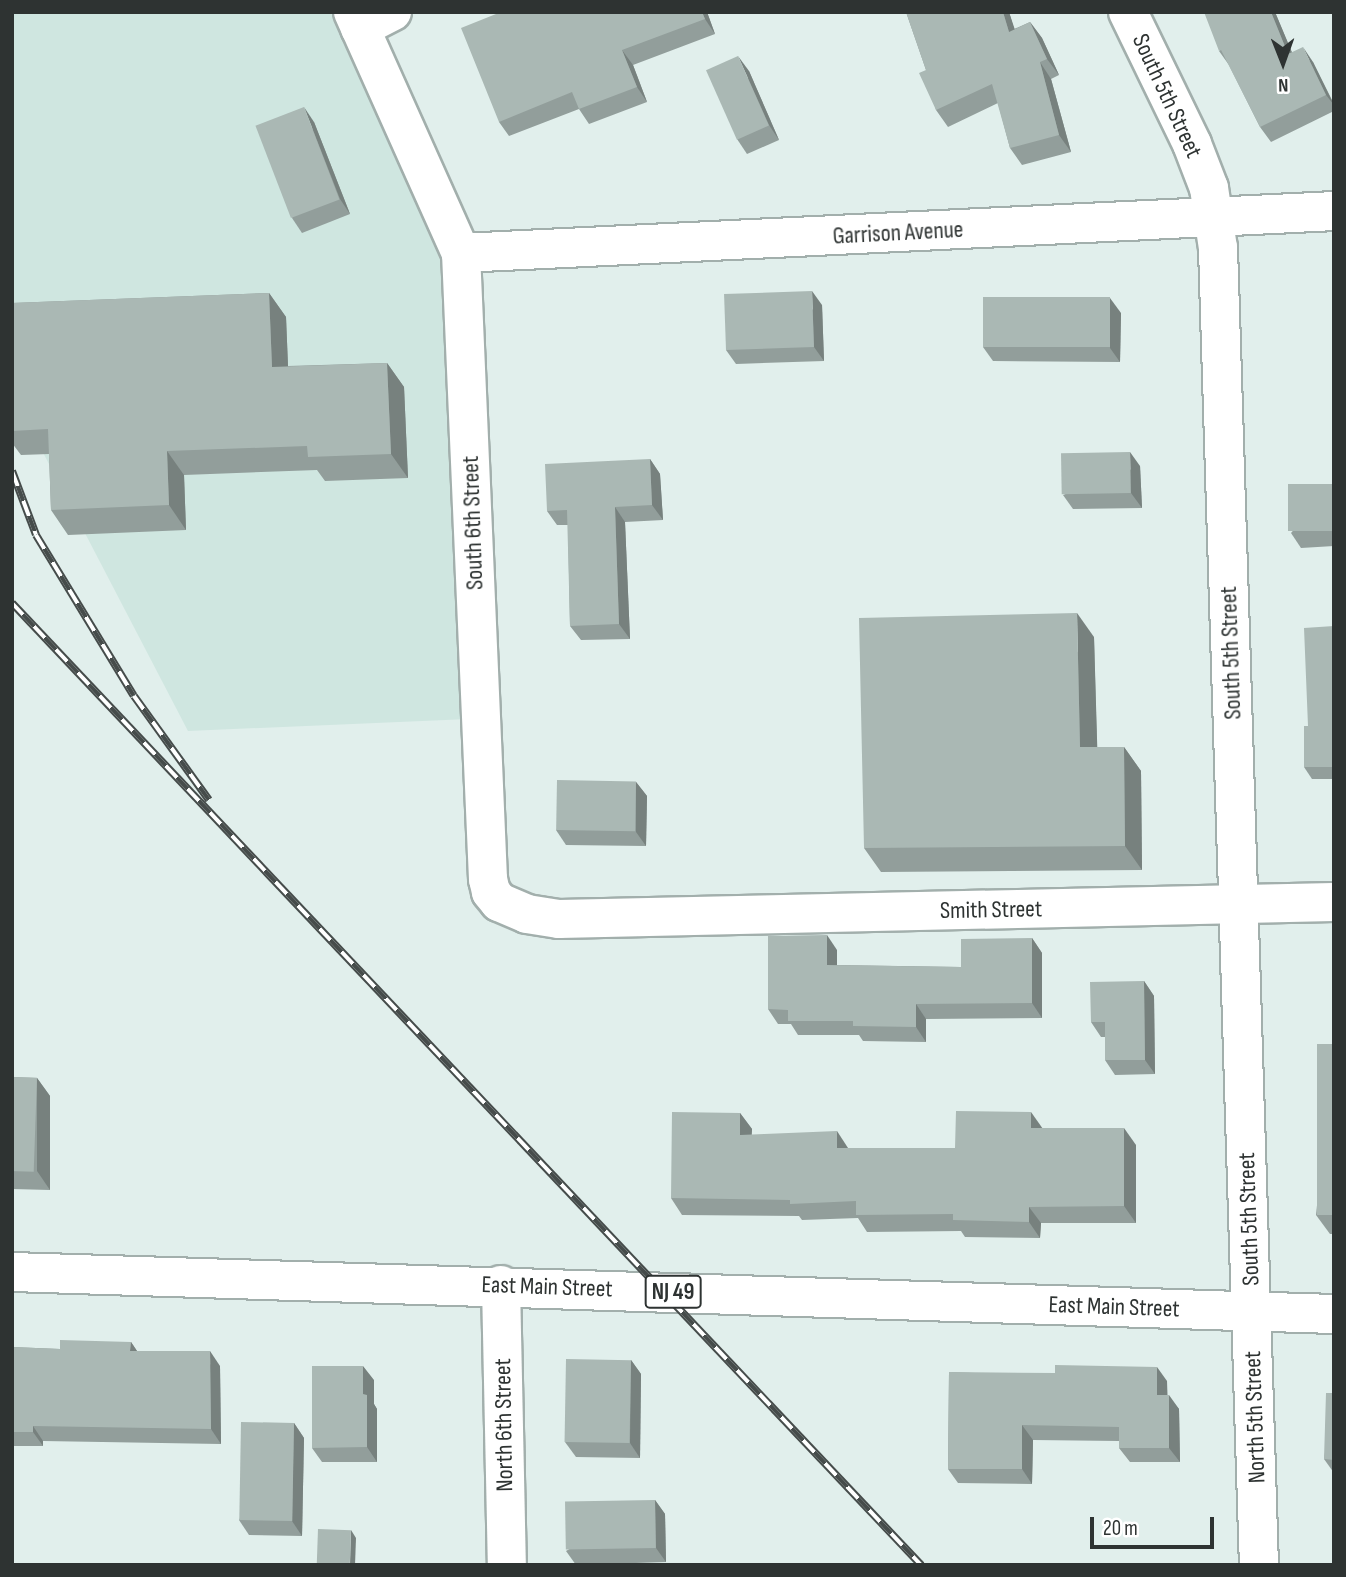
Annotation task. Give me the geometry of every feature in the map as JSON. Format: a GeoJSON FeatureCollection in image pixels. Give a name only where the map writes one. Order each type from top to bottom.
{"type":"FeatureCollection","features":[{"type":"Feature","properties":{"kind":"main road","name":"South 5th Street"},"geometry":{"type":"LineString","coordinates":[[1128,12],[1192,144],[1209,188],[1218,248],[1252,1311]]}},
{"type":"Feature","properties":{"kind":"main road","name":"South 6th Street"},"geometry":{"type":"LineString","coordinates":[[368,17],[461,253],[491,892],[499,902],[527,914],[559,919],[649,917]]}},
{"type":"Feature","properties":{"kind":"main road","name":"Garrison Avenue"},"geometry":{"type":"LineString","coordinates":[[461,253],[1334,211]]}},
{"type":"Feature","properties":{"kind":"main road","name":"Smith Street"},"geometry":{"type":"LineString","coordinates":[[649,917],[1334,902]]}},
{"type":"Feature","properties":{"kind":"main road","name":"East Main Street"},"geometry":{"type":"LineString","coordinates":[[12,1272],[501,1285],[1334,1314]]}},
{"type":"Feature","properties":{"kind":"main road","name":"North 6th Street"},"geometry":{"type":"LineString","coordinates":[[501,1285],[507,1565]]}},
{"type":"Feature","properties":{"kind":"main road","name":"North 5th Street"},"geometry":{"type":"LineString","coordinates":[[1252,1311],[1259,1565]]}},
{"type":"Feature","properties":{"kind":"shaded area"},"geometry":{"type":"Polygon","coordinates":[[[12,12],[357,12],[468,247],[492,718],[188,731],[12,393],[12,12]]]}},
{"type":"Feature","properties":{"kind":"building"},"geometry":{"type":"Polygon","coordinates":[[[501,12],[702,12],[705,19],[622,50],[637,87],[579,109],[572,92],[499,122],[461,28],[501,12]]]}},
{"type":"Feature","properties":{"kind":"building"},"geometry":{"type":"Polygon","coordinates":[[[906,12],[1003,12],[1009,32],[1030,22],[1047,59],[1040,62],[1059,135],[1010,148],[992,84],[936,110],[919,73],[926,70],[906,12]]]}},
{"type":"Feature","properties":{"kind":"building"},"geometry":{"type":"Polygon","coordinates":[[[1204,12],[1271,12],[1288,54],[1303,47],[1326,95],[1260,127],[1221,50],[1219,51],[1204,12]]]}},
{"type":"Feature","properties":{"kind":"building"},"geometry":{"type":"Polygon","coordinates":[[[738,56],[769,125],[737,140],[706,70],[738,56]]]}},
{"type":"Feature","properties":{"kind":"building"},"geometry":{"type":"Polygon","coordinates":[[[304,107],[339,199],[291,218],[255,126],[304,107]]]}},
{"type":"Feature","properties":{"kind":"building"},"geometry":{"type":"Polygon","coordinates":[[[812,291],[814,347],[726,350],[724,294],[812,291]]]}},
{"type":"Feature","properties":{"kind":"building"},"geometry":{"type":"Polygon","coordinates":[[[269,293],[272,367],[387,363],[391,454],[308,457],[307,446],[167,451],[169,505],[51,510],[48,429],[12,431],[12,303],[269,293]]]}},
{"type":"Feature","properties":{"kind":"building"},"geometry":{"type":"Polygon","coordinates":[[[983,297],[1110,297],[1110,347],[983,347],[983,297]]]}},
{"type":"Feature","properties":{"kind":"building"},"geometry":{"type":"Polygon","coordinates":[[[1130,452],[1131,493],[1062,494],[1061,453],[1130,452]]]}},
{"type":"Feature","properties":{"kind":"building"},"geometry":{"type":"Polygon","coordinates":[[[650,459],[652,505],[615,507],[619,624],[570,626],[567,510],[547,511],[545,464],[650,459]]]}},
{"type":"Feature","properties":{"kind":"building"},"geometry":{"type":"Polygon","coordinates":[[[1288,484],[1334,484],[1334,531],[1288,531],[1288,484]]]}},
{"type":"Feature","properties":{"kind":"building"},"geometry":{"type":"Polygon","coordinates":[[[1077,613],[1080,747],[1124,747],[1125,846],[864,848],[859,618],[1077,613]]]}},
{"type":"Feature","properties":{"kind":"building"},"geometry":{"type":"Polygon","coordinates":[[[1334,626],[1334,767],[1304,767],[1304,726],[1308,726],[1304,628],[1334,626]]]}},
{"type":"Feature","properties":{"kind":"building"},"geometry":{"type":"Polygon","coordinates":[[[557,780],[636,781],[635,831],[556,830],[557,780]]]}},
{"type":"Feature","properties":{"kind":"building"},"geometry":{"type":"Polygon","coordinates":[[[827,935],[827,965],[961,967],[961,939],[1032,938],[1032,1003],[916,1004],[916,1027],[853,1026],[853,1021],[788,1021],[788,1010],[768,1009],[768,936],[827,935]]]}},
{"type":"Feature","properties":{"kind":"building"},"geometry":{"type":"Polygon","coordinates":[[[1144,981],[1145,1060],[1105,1060],[1105,1022],[1091,1022],[1090,982],[1144,981]]]}},
{"type":"Feature","properties":{"kind":"building"},"geometry":{"type":"Polygon","coordinates":[[[1317,1044],[1334,1044],[1334,1215],[1317,1215],[1317,1044]]]}},
{"type":"Feature","properties":{"kind":"building"},"geometry":{"type":"Polygon","coordinates":[[[12,1077],[37,1078],[34,1172],[12,1171],[12,1077]]]}},
{"type":"Feature","properties":{"kind":"building"},"geometry":{"type":"Polygon","coordinates":[[[956,1111],[1031,1112],[1031,1128],[1124,1128],[1124,1206],[1029,1207],[1029,1222],[953,1220],[953,1214],[856,1215],[856,1201],[790,1204],[790,1200],[671,1198],[672,1112],[740,1113],[740,1135],[837,1131],[837,1148],[955,1148],[956,1111]]]}},
{"type":"Feature","properties":{"kind":"building"},"geometry":{"type":"Polygon","coordinates":[[[60,1340],[131,1342],[130,1351],[210,1351],[211,1429],[33,1426],[33,1432],[12,1432],[12,1347],[60,1349],[60,1340]]]}},
{"type":"Feature","properties":{"kind":"building"},"geometry":{"type":"Polygon","coordinates":[[[566,1359],[631,1360],[630,1443],[565,1442],[566,1359]]]}},
{"type":"Feature","properties":{"kind":"building"},"geometry":{"type":"Polygon","coordinates":[[[1055,1365],[1157,1367],[1157,1395],[1169,1395],[1169,1448],[1119,1448],[1119,1427],[1022,1425],[1022,1469],[948,1469],[949,1372],[1055,1373],[1055,1365]]]}},
{"type":"Feature","properties":{"kind":"building"},"geometry":{"type":"Polygon","coordinates":[[[312,1366],[363,1366],[363,1394],[367,1395],[367,1447],[312,1448],[312,1366]]]}},
{"type":"Feature","properties":{"kind":"building"},"geometry":{"type":"Polygon","coordinates":[[[1326,1393],[1334,1393],[1334,1460],[1324,1459],[1326,1393]]]}},
{"type":"Feature","properties":{"kind":"building"},"geometry":{"type":"Polygon","coordinates":[[[241,1422],[294,1423],[292,1521],[239,1520],[241,1422]]]}},
{"type":"Feature","properties":{"kind":"building"},"geometry":{"type":"Polygon","coordinates":[[[655,1500],[656,1548],[566,1550],[565,1502],[655,1500]]]}},
{"type":"Feature","properties":{"kind":"building"},"geometry":{"type":"Polygon","coordinates":[[[318,1529],[351,1530],[350,1565],[317,1565],[318,1529]]]}},
{"type":"Feature","properties":{"kind":"railway"},"geometry":{"type":"LineString","coordinates":[[12,471],[36,535],[134,696],[209,800]]}},
{"type":"Feature","properties":{"kind":"railway"},"geometry":{"type":"LineString","coordinates":[[12,603],[921,1565]]}}]}
